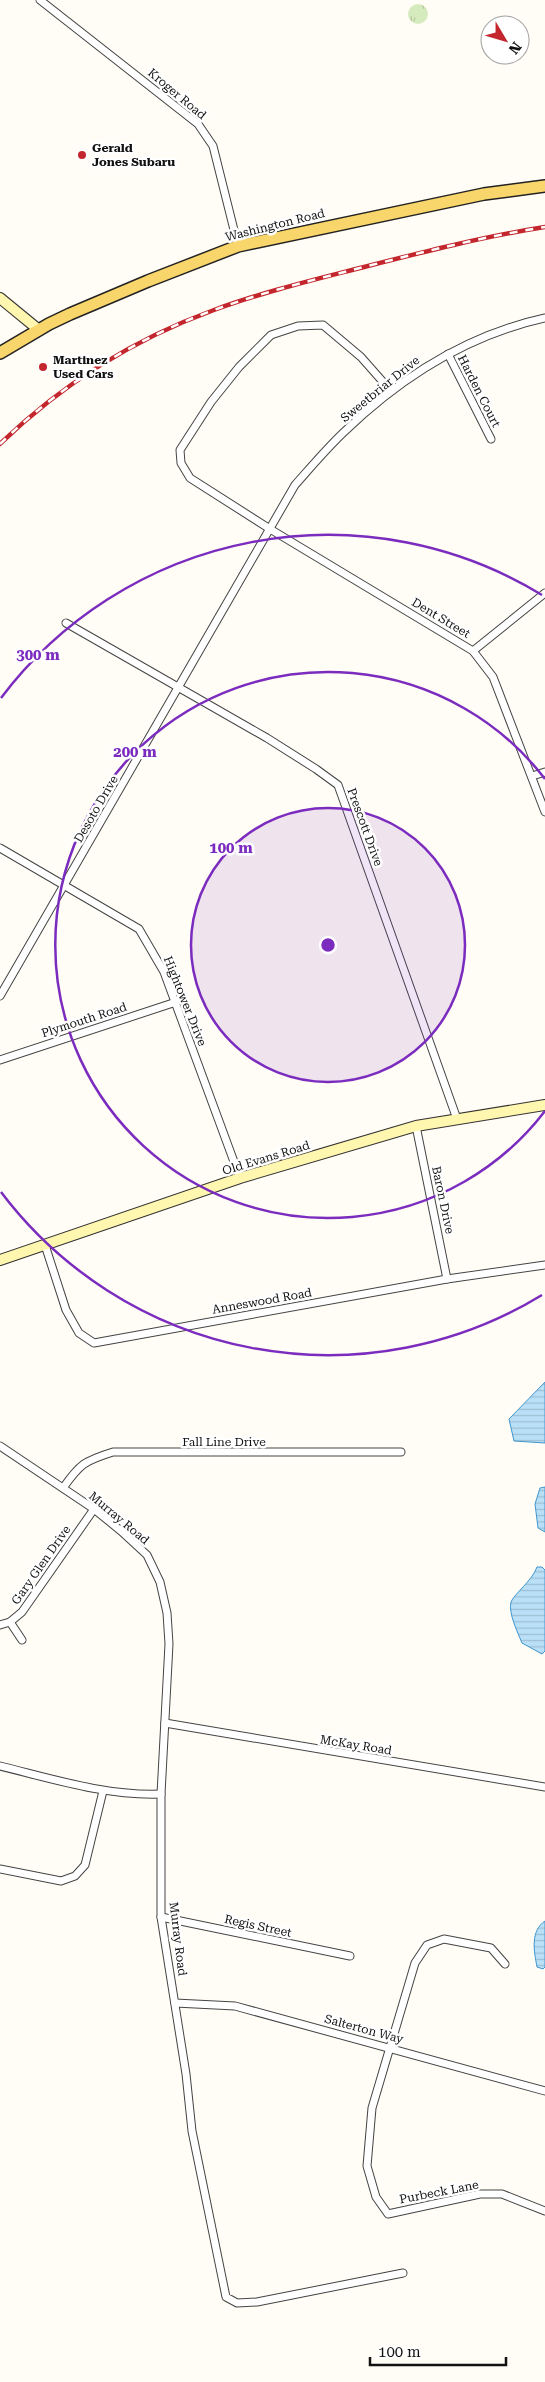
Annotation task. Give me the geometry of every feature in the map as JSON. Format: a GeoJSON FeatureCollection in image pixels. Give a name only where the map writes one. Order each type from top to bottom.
{"type":"FeatureCollection","features":[{"type":"Feature","properties":{"kind":"main road","name":"Washington Road"},"geometry":{"type":"LineString","coordinates":[[0,353],[39,330],[148,281],[238,246],[484,194],[545,186]]}},
{"type":"Feature","properties":{"kind":"street","name":"Kroger Road"},"geometry":{"type":"LineString","coordinates":[[40,0],[198,124],[213,146],[238,246]]}},
{"type":"Feature","properties":{"kind":"street"},"geometry":{"type":"LineString","coordinates":[[0,298],[39,330]]}},
{"type":"Feature","properties":{"kind":"street","name":"Sweetbriar Drive"},"geometry":{"type":"LineString","coordinates":[[270,529],[294,485],[344,432],[391,391],[426,365],[448,354],[489,335],[545,318]]}},
{"type":"Feature","properties":{"kind":"street","name":"Dent Street"},"geometry":{"type":"LineString","coordinates":[[391,391],[361,357],[323,325],[298,326],[271,335],[239,367],[188,435],[180,450],[181,464],[190,478],[270,529],[473,651],[493,677],[545,812]]}},
{"type":"Feature","properties":{"kind":"street","name":"Harden Court"},"geometry":{"type":"LineString","coordinates":[[448,354],[492,439]]}},
{"type":"Feature","properties":{"kind":"street","name":"Desoto Drive"},"geometry":{"type":"LineString","coordinates":[[0,996],[270,529]]}},
{"type":"Feature","properties":{"kind":"street"},"geometry":{"type":"LineString","coordinates":[[473,651],[545,593]]}},
{"type":"Feature","properties":{"kind":"street","name":"Prescott Drive"},"geometry":{"type":"LineString","coordinates":[[66,623],[316,768],[338,785],[457,1119]]}},
{"type":"Feature","properties":{"kind":"street"},"geometry":{"type":"LineString","coordinates":[[532,776],[545,772]]}},
{"type":"Feature","properties":{"kind":"street","name":"Hightower Drive"},"geometry":{"type":"LineString","coordinates":[[0,848],[139,929],[164,972],[240,1178]]}},
{"type":"Feature","properties":{"kind":"street","name":"Plymouth Road"},"geometry":{"type":"LineString","coordinates":[[0,1060],[176,1002]]}},
{"type":"Feature","properties":{"kind":"street","name":"Old Evans Road"},"geometry":{"type":"LineString","coordinates":[[0,1260],[240,1178],[416,1126],[545,1105]]}},
{"type":"Feature","properties":{"kind":"street","name":"Baron Drive"},"geometry":{"type":"LineString","coordinates":[[416,1126],[447,1279]]}},
{"type":"Feature","properties":{"kind":"street","name":"Anneswood Road"},"geometry":{"type":"LineString","coordinates":[[45,1246],[66,1310],[79,1334],[94,1343],[447,1279],[545,1265]]}},
{"type":"Feature","properties":{"kind":"street","name":"Murray Road"},"geometry":{"type":"LineString","coordinates":[[0,1446],[94,1509],[147,1555],[160,1582],[167,1613],[169,1644],[161,1794],[161,1917],[186,2074],[192,2131],[226,2297],[237,2303],[257,2302],[403,2273]]}},
{"type":"Feature","properties":{"kind":"street","name":"Fall Line Drive"},"geometry":{"type":"LineString","coordinates":[[63,1488],[78,1467],[92,1458],[113,1452],[401,1452]]}},
{"type":"Feature","properties":{"kind":"street","name":"Gary Glen Drive"},"geometry":{"type":"LineString","coordinates":[[0,1625],[10,1622],[22,1612],[94,1509]]}},
{"type":"Feature","properties":{"kind":"street"},"geometry":{"type":"LineString","coordinates":[[10,1622],[22,1640]]}},
{"type":"Feature","properties":{"kind":"street","name":"McKay Road"},"geometry":{"type":"LineString","coordinates":[[165,1723],[545,1787]]}},
{"type":"Feature","properties":{"kind":"street"},"geometry":{"type":"LineString","coordinates":[[0,1766],[103,1791],[132,1795],[161,1794]]}},
{"type":"Feature","properties":{"kind":"street"},"geometry":{"type":"LineString","coordinates":[[0,1869],[61,1881],[75,1876],[85,1865],[103,1791]]}},
{"type":"Feature","properties":{"kind":"street","name":"Regis Street"},"geometry":{"type":"LineString","coordinates":[[161,1917],[350,1956]]}},
{"type":"Feature","properties":{"kind":"street"},"geometry":{"type":"LineString","coordinates":[[391,2048],[415,1963],[427,1944],[444,1938],[491,1948],[505,1964]]}},
{"type":"Feature","properties":{"kind":"street","name":"Salterton Way"},"geometry":{"type":"LineString","coordinates":[[175,2003],[235,2006],[545,2091]]}},
{"type":"Feature","properties":{"kind":"street","name":"Purbeck Lane"},"geometry":{"type":"LineString","coordinates":[[391,2048],[372,2108],[367,2166],[376,2197],[388,2214],[480,2194],[502,2194],[545,2210]]}},
{"type":"Feature","properties":{"kind":"green space"},"geometry":{"type":"Polygon","coordinates":[[[414,4],[422,4],[428,10],[428,18],[422,24],[414,24],[408,18],[408,10],[414,4]]]}},
{"type":"Feature","properties":{"kind":"water"},"geometry":{"type":"Polygon","coordinates":[[[545,1382],[545,1443],[514,1441],[509,1419],[545,1382]]]}},
{"type":"Feature","properties":{"kind":"water"},"geometry":{"type":"Polygon","coordinates":[[[545,1487],[545,1532],[538,1528],[535,1504],[540,1488],[545,1487]]]}},
{"type":"Feature","properties":{"kind":"water"},"geometry":{"type":"Polygon","coordinates":[[[537,1567],[542,1567],[545,1570],[545,1651],[542,1654],[522,1643],[510,1607],[513,1599],[537,1567]]]}},
{"type":"Feature","properties":{"kind":"water"},"geometry":{"type":"Polygon","coordinates":[[[545,1921],[545,1967],[543,1969],[537,1967],[534,1942],[537,1930],[545,1921]]]}},
{"type":"Feature","properties":{"kind":"railway"},"geometry":{"type":"LineString","coordinates":[[0,444],[48,402],[100,366],[155,335],[214,310],[267,293],[403,257],[545,227]]}},
{"type":"Feature","properties":{"kind":"place","name":"Gerald Jones Subaru"},"geometry":{"type":"Point","coordinates":[82,155]}},
{"type":"Feature","properties":{"kind":"place","name":"Martinez Used Cars"},"geometry":{"type":"Point","coordinates":[43,367]}}]}
